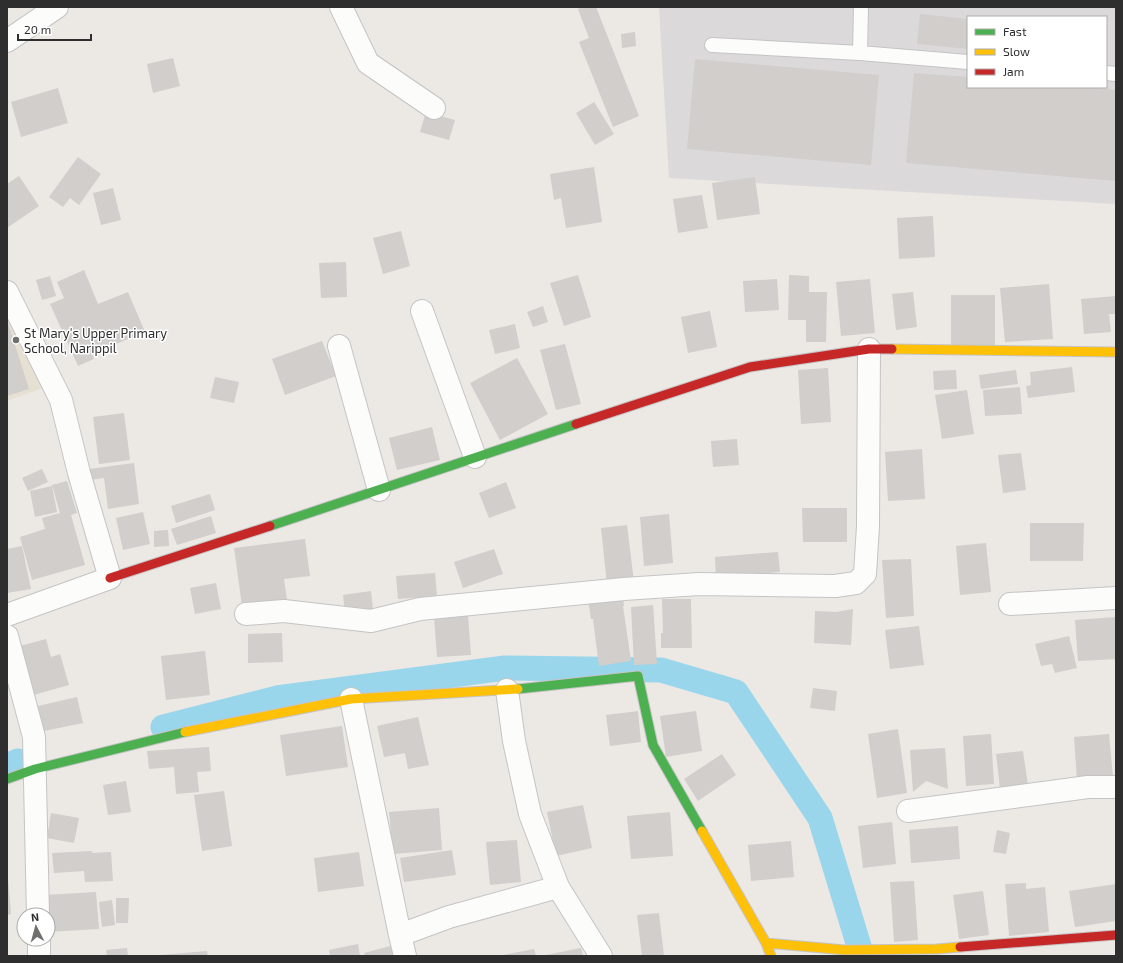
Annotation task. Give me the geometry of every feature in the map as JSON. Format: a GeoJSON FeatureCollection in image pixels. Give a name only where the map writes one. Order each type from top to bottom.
{"type":"FeatureCollection","features":[{"type":"Feature","properties":{"kind":"street"},"geometry":{"type":"LineString","coordinates":[[7,41],[57,7]]}},
{"type":"Feature","properties":{"kind":"street"},"geometry":{"type":"LineString","coordinates":[[341,7],[368,62],[434,108]]}},
{"type":"Feature","properties":{"kind":"street"},"geometry":{"type":"LineString","coordinates":[[7,292],[61,400],[79,473],[110,578]]}},
{"type":"Feature","properties":{"kind":"street"},"geometry":{"type":"LineString","coordinates":[[422,311],[475,457]]}},
{"type":"Feature","properties":{"kind":"street"},"geometry":{"type":"LineString","coordinates":[[339,346],[378,490]]}},
{"type":"Feature","properties":{"kind":"street"},"geometry":{"type":"LineString","coordinates":[[7,615],[110,578],[750,367],[869,349],[1116,352]]}},
{"type":"Feature","properties":{"kind":"street"},"geometry":{"type":"LineString","coordinates":[[246,614],[284,611],[371,621],[420,609],[624,589],[699,584],[835,586],[856,583],[865,574],[868,526],[869,349]]}},
{"type":"Feature","properties":{"kind":"street"},"geometry":{"type":"LineString","coordinates":[[1010,604],[1116,598]]}},
{"type":"Feature","properties":{"kind":"street"},"geometry":{"type":"LineString","coordinates":[[7,636],[34,737],[38,907]]}},
{"type":"Feature","properties":{"kind":"street"},"geometry":{"type":"LineString","coordinates":[[7,779],[35,769],[179,733],[351,699],[507,690],[638,676],[653,745],[766,943],[771,956]]}},
{"type":"Feature","properties":{"kind":"street"},"geometry":{"type":"LineString","coordinates":[[507,690],[514,741],[530,814],[558,887],[601,956]]}},
{"type":"Feature","properties":{"kind":"street"},"geometry":{"type":"LineString","coordinates":[[351,699],[405,956]]}},
{"type":"Feature","properties":{"kind":"street"},"geometry":{"type":"LineString","coordinates":[[908,811],[1088,787],[1116,787]]}},
{"type":"Feature","properties":{"kind":"street"},"geometry":{"type":"LineString","coordinates":[[400,935],[449,917],[558,887]]}},
{"type":"Feature","properties":{"kind":"street"},"geometry":{"type":"LineString","coordinates":[[766,943],[875,953],[1116,935]]}},
{"type":"Feature","properties":{"kind":"lane"},"geometry":{"type":"LineString","coordinates":[[860,53],[861,7]]}},
{"type":"Feature","properties":{"kind":"lane"},"geometry":{"type":"LineString","coordinates":[[712,45],[860,53],[967,62]]}},
{"type":"Feature","properties":{"kind":"shaded area"},"geometry":{"type":"Polygon","coordinates":[[[659,7],[1116,7],[1116,204],[669,178],[659,7]]]}},
{"type":"Feature","properties":{"kind":"shaded area","name":"St Mary's Upper Primary School, Narippil"},"geometry":{"type":"Polygon","coordinates":[[[7,291],[43,388],[7,401],[7,291]]]}},
{"type":"Feature","properties":{"kind":"building"},"geometry":{"type":"Polygon","coordinates":[[[583,7],[596,7],[639,116],[613,127],[579,42],[589,38],[578,9],[583,7]]]}},
{"type":"Feature","properties":{"kind":"building"},"geometry":{"type":"Polygon","coordinates":[[[920,14],[967,19],[967,49],[917,44],[920,14]]]}},
{"type":"Feature","properties":{"kind":"building"},"geometry":{"type":"Polygon","coordinates":[[[635,32],[636,46],[622,48],[621,34],[635,32]]]}},
{"type":"Feature","properties":{"kind":"building"},"geometry":{"type":"Polygon","coordinates":[[[173,58],[180,86],[153,93],[147,64],[173,58]]]}},
{"type":"Feature","properties":{"kind":"building"},"geometry":{"type":"Polygon","coordinates":[[[695,59],[879,75],[871,165],[687,149],[695,59]]]}},
{"type":"Feature","properties":{"kind":"building"},"geometry":{"type":"Polygon","coordinates":[[[914,73],[967,77],[967,88],[1096,88],[1116,90],[1116,181],[906,163],[914,73]]]}},
{"type":"Feature","properties":{"kind":"building"},"geometry":{"type":"Polygon","coordinates":[[[58,88],[68,123],[21,137],[11,102],[58,88]]]}},
{"type":"Feature","properties":{"kind":"building"},"geometry":{"type":"Polygon","coordinates":[[[594,102],[614,134],[595,145],[576,113],[594,102]]]}},
{"type":"Feature","properties":{"kind":"building"},"geometry":{"type":"Polygon","coordinates":[[[426,112],[455,120],[449,140],[420,132],[426,112]]]}},
{"type":"Feature","properties":{"kind":"building"},"geometry":{"type":"Polygon","coordinates":[[[78,157],[101,174],[79,205],[70,198],[63,207],[49,197],[78,157]]]}},
{"type":"Feature","properties":{"kind":"building"},"geometry":{"type":"Polygon","coordinates":[[[594,167],[602,222],[566,228],[561,198],[554,200],[550,174],[594,167]]]}},
{"type":"Feature","properties":{"kind":"building"},"geometry":{"type":"Polygon","coordinates":[[[19,176],[39,206],[7,228],[7,184],[19,176]]]}},
{"type":"Feature","properties":{"kind":"building"},"geometry":{"type":"Polygon","coordinates":[[[755,177],[760,214],[717,220],[712,183],[755,177]]]}},
{"type":"Feature","properties":{"kind":"building"},"geometry":{"type":"Polygon","coordinates":[[[113,188],[121,220],[101,225],[93,193],[113,188]]]}},
{"type":"Feature","properties":{"kind":"building"},"geometry":{"type":"Polygon","coordinates":[[[702,195],[708,228],[678,233],[673,199],[702,195]]]}},
{"type":"Feature","properties":{"kind":"building"},"geometry":{"type":"Polygon","coordinates":[[[933,216],[935,257],[899,259],[897,218],[933,216]]]}},
{"type":"Feature","properties":{"kind":"building"},"geometry":{"type":"Polygon","coordinates":[[[401,231],[410,266],[383,274],[373,238],[401,231]]]}},
{"type":"Feature","properties":{"kind":"building"},"geometry":{"type":"Polygon","coordinates":[[[346,262],[347,297],[321,298],[319,263],[346,262]]]}},
{"type":"Feature","properties":{"kind":"building"},"geometry":{"type":"Polygon","coordinates":[[[84,270],[98,304],[128,292],[145,332],[92,354],[94,359],[78,366],[50,304],[64,298],[57,282],[84,270]]]}},
{"type":"Feature","properties":{"kind":"building"},"geometry":{"type":"Polygon","coordinates":[[[578,275],[591,317],[564,326],[550,283],[578,275]]]}},
{"type":"Feature","properties":{"kind":"building"},"geometry":{"type":"Polygon","coordinates":[[[789,275],[809,276],[809,292],[827,292],[826,342],[806,342],[806,320],[788,320],[789,275]]]}},
{"type":"Feature","properties":{"kind":"building"},"geometry":{"type":"Polygon","coordinates":[[[50,276],[56,296],[42,300],[36,280],[50,276]]]}},
{"type":"Feature","properties":{"kind":"building"},"geometry":{"type":"Polygon","coordinates":[[[777,279],[779,310],[745,312],[743,281],[777,279]]]}},
{"type":"Feature","properties":{"kind":"building"},"geometry":{"type":"Polygon","coordinates":[[[870,279],[875,333],[841,336],[836,282],[870,279]]]}},
{"type":"Feature","properties":{"kind":"building"},"geometry":{"type":"Polygon","coordinates":[[[1049,284],[1053,339],[1005,342],[1000,288],[1049,284]]]}},
{"type":"Feature","properties":{"kind":"building"},"geometry":{"type":"Polygon","coordinates":[[[913,292],[917,327],[896,330],[892,294],[913,292]]]}},
{"type":"Feature","properties":{"kind":"building"},"geometry":{"type":"Polygon","coordinates":[[[951,295],[995,295],[995,345],[951,345],[951,295]]]}},
{"type":"Feature","properties":{"kind":"building"},"geometry":{"type":"Polygon","coordinates":[[[1116,296],[1116,314],[1109,314],[1111,332],[1084,334],[1081,299],[1116,296]]]}},
{"type":"Feature","properties":{"kind":"building"},"geometry":{"type":"Polygon","coordinates":[[[543,306],[548,322],[533,327],[527,312],[543,306]]]}},
{"type":"Feature","properties":{"kind":"building"},"geometry":{"type":"Polygon","coordinates":[[[710,311],[717,347],[688,353],[681,317],[710,311]]]}},
{"type":"Feature","properties":{"kind":"building"},"geometry":{"type":"Polygon","coordinates":[[[7,320],[29,389],[7,396],[7,320]]]}},
{"type":"Feature","properties":{"kind":"building"},"geometry":{"type":"Polygon","coordinates":[[[515,324],[520,348],[495,354],[489,330],[515,324]]]}},
{"type":"Feature","properties":{"kind":"building"},"geometry":{"type":"Polygon","coordinates":[[[322,341],[336,376],[285,395],[272,359],[322,341]]]}},
{"type":"Feature","properties":{"kind":"building"},"geometry":{"type":"Polygon","coordinates":[[[565,344],[581,404],[556,410],[540,350],[565,344]]]}},
{"type":"Feature","properties":{"kind":"building"},"geometry":{"type":"Polygon","coordinates":[[[517,358],[548,414],[500,440],[470,383],[517,358]]]}},
{"type":"Feature","properties":{"kind":"building"},"geometry":{"type":"Polygon","coordinates":[[[1072,367],[1075,392],[1028,398],[1026,386],[1031,385],[1030,372],[1072,367]]]}},
{"type":"Feature","properties":{"kind":"building"},"geometry":{"type":"Polygon","coordinates":[[[828,368],[831,422],[801,424],[798,370],[828,368]]]}},
{"type":"Feature","properties":{"kind":"building"},"geometry":{"type":"Polygon","coordinates":[[[956,370],[957,389],[934,390],[933,371],[956,370]]]}},
{"type":"Feature","properties":{"kind":"building"},"geometry":{"type":"Polygon","coordinates":[[[1016,370],[1018,384],[981,389],[979,375],[1016,370]]]}},
{"type":"Feature","properties":{"kind":"building"},"geometry":{"type":"Polygon","coordinates":[[[215,377],[239,382],[234,403],[210,398],[215,377]]]}},
{"type":"Feature","properties":{"kind":"building"},"geometry":{"type":"Polygon","coordinates":[[[1020,387],[1022,414],[985,416],[983,390],[1020,387]]]}},
{"type":"Feature","properties":{"kind":"building"},"geometry":{"type":"Polygon","coordinates":[[[967,390],[974,434],[942,439],[935,395],[967,390]]]}},
{"type":"Feature","properties":{"kind":"building"},"geometry":{"type":"Polygon","coordinates":[[[124,413],[130,460],[99,464],[93,417],[124,413]]]}},
{"type":"Feature","properties":{"kind":"building"},"geometry":{"type":"Polygon","coordinates":[[[432,427],[440,460],[397,470],[389,438],[432,427]]]}},
{"type":"Feature","properties":{"kind":"building"},"geometry":{"type":"Polygon","coordinates":[[[737,439],[739,465],[713,467],[711,441],[737,439]]]}},
{"type":"Feature","properties":{"kind":"building"},"geometry":{"type":"Polygon","coordinates":[[[922,449],[925,499],[888,501],[885,452],[922,449]]]}},
{"type":"Feature","properties":{"kind":"building"},"geometry":{"type":"Polygon","coordinates":[[[1021,453],[1026,490],[1003,493],[998,455],[1021,453]]]}},
{"type":"Feature","properties":{"kind":"building"},"geometry":{"type":"Polygon","coordinates":[[[134,463],[139,504],[108,509],[104,478],[90,480],[89,469],[134,463]]]}},
{"type":"Feature","properties":{"kind":"building"},"geometry":{"type":"Polygon","coordinates":[[[42,469],[48,482],[28,491],[22,478],[42,469]]]}},
{"type":"Feature","properties":{"kind":"building"},"geometry":{"type":"Polygon","coordinates":[[[67,481],[77,513],[71,515],[85,565],[32,580],[20,537],[45,529],[42,518],[60,513],[52,485],[67,481]]]}},
{"type":"Feature","properties":{"kind":"building"},"geometry":{"type":"Polygon","coordinates":[[[506,482],[516,508],[489,518],[479,493],[506,482]]]}},
{"type":"Feature","properties":{"kind":"building"},"geometry":{"type":"Polygon","coordinates":[[[52,486],[57,512],[35,517],[30,491],[52,486]]]}},
{"type":"Feature","properties":{"kind":"building"},"geometry":{"type":"Polygon","coordinates":[[[210,494],[215,510],[176,523],[171,506],[210,494]]]}},
{"type":"Feature","properties":{"kind":"building"},"geometry":{"type":"Polygon","coordinates":[[[802,508],[847,508],[847,542],[803,542],[802,508]]]}},
{"type":"Feature","properties":{"kind":"building"},"geometry":{"type":"Polygon","coordinates":[[[143,512],[150,544],[123,550],[116,518],[143,512]]]}},
{"type":"Feature","properties":{"kind":"building"},"geometry":{"type":"Polygon","coordinates":[[[669,514],[673,563],[644,566],[640,517],[669,514]]]}},
{"type":"Feature","properties":{"kind":"building"},"geometry":{"type":"Polygon","coordinates":[[[211,516],[216,533],[177,545],[171,529],[211,516]]]}},
{"type":"Feature","properties":{"kind":"building"},"geometry":{"type":"Polygon","coordinates":[[[1030,523],[1084,523],[1083,561],[1030,561],[1030,523]]]}},
{"type":"Feature","properties":{"kind":"building"},"geometry":{"type":"Polygon","coordinates":[[[627,525],[634,582],[607,585],[601,528],[627,525]]]}},
{"type":"Feature","properties":{"kind":"building"},"geometry":{"type":"Polygon","coordinates":[[[168,530],[169,546],[154,547],[154,531],[168,530]]]}},
{"type":"Feature","properties":{"kind":"building"},"geometry":{"type":"Polygon","coordinates":[[[305,539],[310,576],[284,579],[287,600],[242,606],[234,548],[305,539]]]}},
{"type":"Feature","properties":{"kind":"building"},"geometry":{"type":"Polygon","coordinates":[[[986,543],[991,592],[960,595],[956,546],[986,543]]]}},
{"type":"Feature","properties":{"kind":"building"},"geometry":{"type":"Polygon","coordinates":[[[22,546],[31,589],[7,593],[7,549],[22,546]]]}},
{"type":"Feature","properties":{"kind":"building"},"geometry":{"type":"Polygon","coordinates":[[[494,549],[503,574],[463,588],[454,562],[494,549]]]}},
{"type":"Feature","properties":{"kind":"building"},"geometry":{"type":"Polygon","coordinates":[[[778,552],[780,572],[716,577],[715,557],[778,552]]]}},
{"type":"Feature","properties":{"kind":"building"},"geometry":{"type":"Polygon","coordinates":[[[911,559],[914,616],[886,618],[882,560],[911,559]]]}},
{"type":"Feature","properties":{"kind":"building"},"geometry":{"type":"Polygon","coordinates":[[[435,573],[437,596],[398,599],[396,576],[435,573]]]}},
{"type":"Feature","properties":{"kind":"building"},"geometry":{"type":"Polygon","coordinates":[[[216,583],[221,609],[195,614],[190,588],[216,583]]]}},
{"type":"Feature","properties":{"kind":"building"},"geometry":{"type":"Polygon","coordinates":[[[371,591],[373,609],[345,613],[343,595],[371,591]]]}},
{"type":"Feature","properties":{"kind":"building"},"geometry":{"type":"Polygon","coordinates":[[[623,595],[623,606],[631,661],[599,666],[593,619],[591,619],[588,600],[623,595]]]}},
{"type":"Feature","properties":{"kind":"building"},"geometry":{"type":"Polygon","coordinates":[[[662,599],[691,599],[692,648],[661,648],[661,633],[663,633],[662,599]]]}},
{"type":"Feature","properties":{"kind":"building"},"geometry":{"type":"Polygon","coordinates":[[[653,605],[657,664],[634,665],[631,607],[653,605]]]}},
{"type":"Feature","properties":{"kind":"building"},"geometry":{"type":"Polygon","coordinates":[[[853,609],[851,645],[814,643],[815,611],[836,612],[853,609]]]}},
{"type":"Feature","properties":{"kind":"building"},"geometry":{"type":"Polygon","coordinates":[[[468,615],[471,655],[437,657],[434,617],[468,615]]]}},
{"type":"Feature","properties":{"kind":"building"},"geometry":{"type":"Polygon","coordinates":[[[1116,617],[1116,659],[1078,661],[1075,620],[1116,617]]]}},
{"type":"Feature","properties":{"kind":"building"},"geometry":{"type":"Polygon","coordinates":[[[919,626],[924,665],[890,669],[885,630],[919,626]]]}},
{"type":"Feature","properties":{"kind":"building"},"geometry":{"type":"Polygon","coordinates":[[[282,633],[283,662],[248,663],[248,634],[282,633]]]}},
{"type":"Feature","properties":{"kind":"building"},"geometry":{"type":"Polygon","coordinates":[[[1069,636],[1077,668],[1055,673],[1052,664],[1041,666],[1035,644],[1069,636]]]}},
{"type":"Feature","properties":{"kind":"building"},"geometry":{"type":"Polygon","coordinates":[[[46,639],[51,657],[60,654],[69,685],[30,696],[16,647],[46,639]]]}},
{"type":"Feature","properties":{"kind":"building"},"geometry":{"type":"Polygon","coordinates":[[[205,651],[210,695],[166,700],[161,656],[205,651]]]}},
{"type":"Feature","properties":{"kind":"building"},"geometry":{"type":"Polygon","coordinates":[[[813,688],[837,691],[835,711],[810,708],[813,688]]]}},
{"type":"Feature","properties":{"kind":"building"},"geometry":{"type":"Polygon","coordinates":[[[77,697],[83,723],[44,731],[38,706],[77,697]]]}},
{"type":"Feature","properties":{"kind":"building"},"geometry":{"type":"Polygon","coordinates":[[[638,711],[641,742],[610,746],[606,715],[638,711]]]}},
{"type":"Feature","properties":{"kind":"building"},"geometry":{"type":"Polygon","coordinates":[[[696,711],[702,751],[666,757],[660,716],[696,711]]]}},
{"type":"Feature","properties":{"kind":"building"},"geometry":{"type":"Polygon","coordinates":[[[418,717],[429,765],[408,769],[405,753],[384,757],[377,726],[418,717]]]}},
{"type":"Feature","properties":{"kind":"building"},"geometry":{"type":"Polygon","coordinates":[[[342,726],[348,767],[286,776],[280,735],[342,726]]]}},
{"type":"Feature","properties":{"kind":"building"},"geometry":{"type":"Polygon","coordinates":[[[898,729],[907,793],[877,798],[868,734],[898,729]]]}},
{"type":"Feature","properties":{"kind":"building"},"geometry":{"type":"Polygon","coordinates":[[[991,734],[994,784],[966,786],[963,736],[991,734]]]}},
{"type":"Feature","properties":{"kind":"building"},"geometry":{"type":"Polygon","coordinates":[[[1109,734],[1113,777],[1077,780],[1074,737],[1109,734]]]}},
{"type":"Feature","properties":{"kind":"building"},"geometry":{"type":"Polygon","coordinates":[[[209,747],[211,771],[197,772],[199,792],[176,794],[174,767],[149,769],[147,751],[209,747]]]}},
{"type":"Feature","properties":{"kind":"building"},"geometry":{"type":"Polygon","coordinates":[[[945,748],[948,789],[926,781],[913,792],[910,750],[945,748]]]}},
{"type":"Feature","properties":{"kind":"building"},"geometry":{"type":"Polygon","coordinates":[[[1023,751],[1028,785],[1000,789],[996,754],[1023,751]]]}},
{"type":"Feature","properties":{"kind":"building"},"geometry":{"type":"Polygon","coordinates":[[[722,754],[736,775],[698,801],[684,779],[722,754]]]}},
{"type":"Feature","properties":{"kind":"building"},"geometry":{"type":"Polygon","coordinates":[[[126,781],[131,812],[108,815],[103,785],[126,781]]]}},
{"type":"Feature","properties":{"kind":"building"},"geometry":{"type":"Polygon","coordinates":[[[224,791],[232,846],[202,851],[194,795],[224,791]]]}},
{"type":"Feature","properties":{"kind":"building"},"geometry":{"type":"Polygon","coordinates":[[[583,805],[592,848],[556,856],[547,812],[583,805]]]}},
{"type":"Feature","properties":{"kind":"building"},"geometry":{"type":"Polygon","coordinates":[[[439,808],[442,850],[393,854],[389,812],[439,808]]]}},
{"type":"Feature","properties":{"kind":"building"},"geometry":{"type":"Polygon","coordinates":[[[670,812],[673,856],[631,859],[627,816],[670,812]]]}},
{"type":"Feature","properties":{"kind":"building"},"geometry":{"type":"Polygon","coordinates":[[[51,813],[79,818],[74,843],[47,838],[51,813]]]}},
{"type":"Feature","properties":{"kind":"building"},"geometry":{"type":"Polygon","coordinates":[[[892,822],[896,864],[863,868],[858,826],[892,822]]]}},
{"type":"Feature","properties":{"kind":"building"},"geometry":{"type":"Polygon","coordinates":[[[958,826],[960,859],[911,863],[909,830],[958,826]]]}},
{"type":"Feature","properties":{"kind":"building"},"geometry":{"type":"Polygon","coordinates":[[[997,830],[1010,833],[1006,854],[993,852],[997,830]]]}},
{"type":"Feature","properties":{"kind":"building"},"geometry":{"type":"Polygon","coordinates":[[[517,840],[521,882],[490,885],[486,842],[517,840]]]}},
{"type":"Feature","properties":{"kind":"building"},"geometry":{"type":"Polygon","coordinates":[[[791,841],[794,877],[751,881],[748,845],[791,841]]]}},
{"type":"Feature","properties":{"kind":"building"},"geometry":{"type":"Polygon","coordinates":[[[452,850],[456,875],[404,882],[400,858],[452,850]]]}},
{"type":"Feature","properties":{"kind":"building"},"geometry":{"type":"Polygon","coordinates":[[[92,851],[92,853],[111,852],[113,881],[85,882],[84,871],[54,873],[52,853],[92,851]]]}},
{"type":"Feature","properties":{"kind":"building"},"geometry":{"type":"Polygon","coordinates":[[[359,852],[364,886],[318,892],[314,858],[359,852]]]}},
{"type":"Feature","properties":{"kind":"building"},"geometry":{"type":"Polygon","coordinates":[[[7,878],[11,914],[7,915],[7,878]]]}},
{"type":"Feature","properties":{"kind":"building"},"geometry":{"type":"Polygon","coordinates":[[[914,881],[918,940],[894,942],[890,882],[914,881]]]}},
{"type":"Feature","properties":{"kind":"building"},"geometry":{"type":"Polygon","coordinates":[[[1026,883],[1026,889],[1045,887],[1049,932],[1009,936],[1005,884],[1026,883]]]}},
{"type":"Feature","properties":{"kind":"building"},"geometry":{"type":"Polygon","coordinates":[[[1116,884],[1116,921],[1075,927],[1069,891],[1116,884]]]}},
{"type":"Feature","properties":{"kind":"building"},"geometry":{"type":"Polygon","coordinates":[[[983,891],[989,935],[959,939],[953,895],[983,891]]]}},
{"type":"Feature","properties":{"kind":"building"},"geometry":{"type":"Polygon","coordinates":[[[96,892],[99,929],[56,932],[56,907],[47,907],[45,895],[96,892]]]}},
{"type":"Feature","properties":{"kind":"building"},"geometry":{"type":"Polygon","coordinates":[[[116,898],[129,898],[128,923],[116,923],[116,898]]]}},
{"type":"Feature","properties":{"kind":"building"},"geometry":{"type":"Polygon","coordinates":[[[112,900],[115,925],[102,927],[99,902],[112,900]]]}},
{"type":"Feature","properties":{"kind":"building"},"geometry":{"type":"Polygon","coordinates":[[[659,913],[664,956],[642,956],[637,915],[659,913]]]}},
{"type":"Feature","properties":{"kind":"building"},"geometry":{"type":"Polygon","coordinates":[[[358,944],[360,956],[330,956],[329,950],[358,944]]]}},
{"type":"Feature","properties":{"kind":"building"},"geometry":{"type":"Polygon","coordinates":[[[394,945],[397,956],[365,956],[364,953],[394,945]]]}},
{"type":"Feature","properties":{"kind":"building"},"geometry":{"type":"Polygon","coordinates":[[[127,948],[128,956],[107,956],[106,950],[127,948]]]}},
{"type":"Feature","properties":{"kind":"building"},"geometry":{"type":"Polygon","coordinates":[[[581,948],[583,956],[546,956],[546,955],[581,948]]]}},
{"type":"Feature","properties":{"kind":"building"},"geometry":{"type":"Polygon","coordinates":[[[534,949],[536,956],[503,956],[503,955],[534,949]]]}},
{"type":"Feature","properties":{"kind":"building"},"geometry":{"type":"Polygon","coordinates":[[[207,951],[208,956],[160,956],[160,955],[207,951]]]}},
{"type":"Feature","properties":{"kind":"waterway"},"geometry":{"type":"LineString","coordinates":[[163,727],[277,698],[505,668],[661,670],[736,692],[820,818],[862,956]]}},
{"type":"Feature","properties":{"kind":"waterway"},"geometry":{"type":"LineString","coordinates":[[7,766],[18,761]]}},
{"type":"Feature","properties":{"kind":"traffic: fast"},"geometry":{"type":"LineString","coordinates":[[270,526],[576,424]]}},
{"type":"Feature","properties":{"kind":"traffic: fast"},"geometry":{"type":"LineString","coordinates":[[518,689],[638,676],[653,745],[702,831]]}},
{"type":"Feature","properties":{"kind":"traffic: fast"},"geometry":{"type":"LineString","coordinates":[[7,779],[35,769],[185,732]]}},
{"type":"Feature","properties":{"kind":"traffic: slow"},"geometry":{"type":"LineString","coordinates":[[892,349],[1116,352]]}},
{"type":"Feature","properties":{"kind":"traffic: slow"},"geometry":{"type":"LineString","coordinates":[[185,732],[351,699],[518,689]]}},
{"type":"Feature","properties":{"kind":"traffic: slow"},"geometry":{"type":"LineString","coordinates":[[702,831],[766,943]]}},
{"type":"Feature","properties":{"kind":"traffic: slow"},"geometry":{"type":"LineString","coordinates":[[771,956],[766,943],[845,950],[937,949],[960,947]]}},
{"type":"Feature","properties":{"kind":"traffic: jam"},"geometry":{"type":"LineString","coordinates":[[576,424],[750,367],[869,349],[892,349]]}},
{"type":"Feature","properties":{"kind":"traffic: jam"},"geometry":{"type":"LineString","coordinates":[[110,578],[270,526]]}},
{"type":"Feature","properties":{"kind":"traffic: jam"},"geometry":{"type":"LineString","coordinates":[[960,947],[1116,935]]}},
{"type":"Feature","properties":{"kind":"place","name":"St Mary's Upper Primary School, Narippil"},"geometry":{"type":"Point","coordinates":[16,340]}}]}
